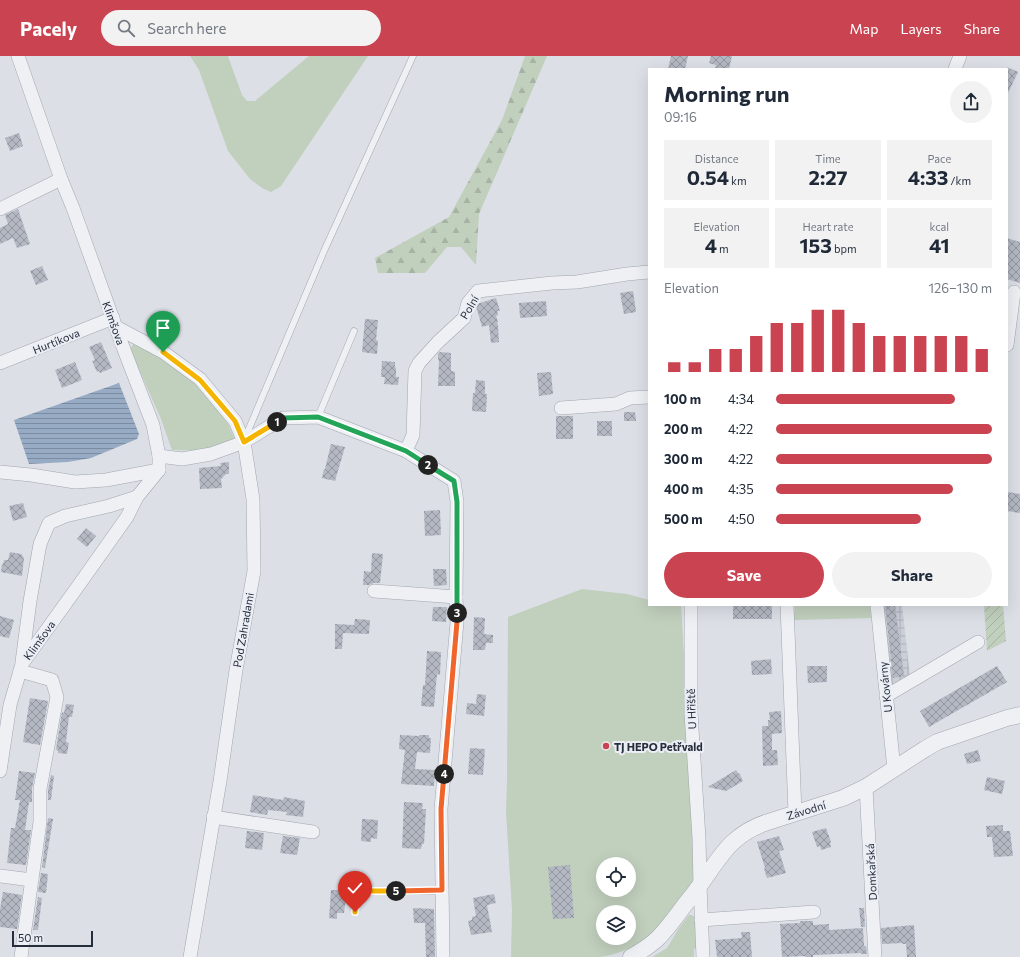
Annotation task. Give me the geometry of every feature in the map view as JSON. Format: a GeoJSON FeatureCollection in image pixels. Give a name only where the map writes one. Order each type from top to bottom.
{"type":"FeatureCollection","features":[{"type":"Feature","properties":{"kind":"street","name":"Klimšova"},"geometry":{"type":"LineString","coordinates":[[18,56],[61,179],[153,425],[159,463],[137,497],[123,523],[21,668]]}},
{"type":"Feature","properties":{"kind":"street"},"geometry":{"type":"LineString","coordinates":[[955,68],[960,56]]}},
{"type":"Feature","properties":{"kind":"street"},"geometry":{"type":"LineString","coordinates":[[0,209],[61,179]]}},
{"type":"Feature","properties":{"kind":"street","name":"Polní"},"geometry":{"type":"LineString","coordinates":[[406,451],[413,435],[415,371],[419,363],[438,342],[464,318],[468,303],[478,291],[577,282],[648,272]]}},
{"type":"Feature","properties":{"kind":"street"},"geometry":{"type":"LineString","coordinates":[[1008,337],[1014,292]]}},
{"type":"Feature","properties":{"kind":"street","name":"Pod Zahradami"},"geometry":{"type":"LineString","coordinates":[[114,323],[163,352],[200,380],[235,421],[244,442],[253,499],[254,571],[236,670],[220,781],[190,957]]}},
{"type":"Feature","properties":{"kind":"street","name":"Hurtíkova"},"geometry":{"type":"LineString","coordinates":[[0,363],[114,323]]}},
{"type":"Feature","properties":{"kind":"street"},"geometry":{"type":"LineString","coordinates":[[561,408],[616,404],[630,398],[648,397]]}},
{"type":"Feature","properties":{"kind":"street"},"geometry":{"type":"LineString","coordinates":[[0,472],[75,482],[106,480],[159,463],[211,454],[244,442],[283,418],[318,417],[406,451],[454,481],[457,502],[457,622],[441,809],[443,957]]}},
{"type":"Feature","properties":{"kind":"street","name":"Klimšova"},"geometry":{"type":"LineString","coordinates":[[0,771],[10,705],[21,668],[30,601],[40,544],[49,523],[65,516],[109,506],[137,497]]}},
{"type":"Feature","properties":{"kind":"street"},"geometry":{"type":"LineString","coordinates":[[374,591],[456,596]]}},
{"type":"Feature","properties":{"kind":"street","name":"U Hřiště"},"geometry":{"type":"LineString","coordinates":[[691,606],[691,713],[699,838],[703,957]]}},
{"type":"Feature","properties":{"kind":"street"},"geometry":{"type":"LineString","coordinates":[[787,606],[795,813]]}},
{"type":"Feature","properties":{"kind":"street","name":"U Kovárny"},"geometry":{"type":"LineString","coordinates":[[877,606],[894,769]]}},
{"type":"Feature","properties":{"kind":"street"},"geometry":{"type":"LineString","coordinates":[[886,696],[978,642]]}},
{"type":"Feature","properties":{"kind":"street"},"geometry":{"type":"LineString","coordinates":[[21,668],[52,680],[57,697],[40,789],[40,822],[21,957]]}},
{"type":"Feature","properties":{"kind":"street","name":"Závodní"},"geometry":{"type":"LineString","coordinates":[[631,957],[657,939],[669,926],[700,886],[724,851],[740,836],[758,825],[843,798],[866,787],[938,742],[1020,715]]}},
{"type":"Feature","properties":{"kind":"street","name":"Domkařská"},"geometry":{"type":"LineString","coordinates":[[866,787],[875,957]]}},
{"type":"Feature","properties":{"kind":"street"},"geometry":{"type":"LineString","coordinates":[[213,817],[313,832]]}},
{"type":"Feature","properties":{"kind":"street"},"geometry":{"type":"LineString","coordinates":[[0,876],[32,880]]}},
{"type":"Feature","properties":{"kind":"street"},"geometry":{"type":"LineString","coordinates":[[701,920],[814,912]]}},
{"type":"Feature","properties":{"kind":"lane"},"geometry":{"type":"LineString","coordinates":[[244,442],[324,251],[413,56]]}},
{"type":"Feature","properties":{"kind":"lane"},"geometry":{"type":"LineString","coordinates":[[318,417],[354,331]]}},
{"type":"Feature","properties":{"kind":"lane"},"geometry":{"type":"LineString","coordinates":[[355,912],[357,891],[442,890]]}},
{"type":"Feature","properties":{"kind":"shaded area"},"geometry":{"type":"Polygon","coordinates":[[[880,606],[902,606],[910,676],[890,685],[880,606]]]}},
{"type":"Feature","properties":{"kind":"green space"},"geometry":{"type":"Polygon","coordinates":[[[190,56],[228,56],[242,95],[247,101],[255,101],[309,56],[368,56],[281,186],[271,192],[262,188],[250,179],[228,151],[199,70],[190,56]]]}},
{"type":"Feature","properties":{"kind":"green space"},"geometry":{"type":"Polygon","coordinates":[[[525,56],[547,56],[479,214],[476,265],[461,247],[447,247],[425,273],[378,273],[375,258],[449,217],[502,120],[525,56]]]}},
{"type":"Feature","properties":{"kind":"green space"},"geometry":{"type":"Polygon","coordinates":[[[135,342],[164,358],[197,384],[228,424],[235,440],[209,451],[172,450],[161,419],[130,349],[135,342]]]}},
{"type":"Feature","properties":{"kind":"green space"},"geometry":{"type":"Polygon","coordinates":[[[582,589],[627,594],[648,600],[648,606],[681,606],[697,875],[669,915],[652,933],[636,944],[636,905],[596,905],[596,945],[635,945],[612,955],[600,957],[511,957],[512,910],[506,811],[508,617],[582,589]]]}},
{"type":"Feature","properties":{"kind":"green space"},"geometry":{"type":"Polygon","coordinates":[[[795,606],[870,606],[871,618],[794,620],[795,606]]]}},
{"type":"Feature","properties":{"kind":"green space"},"geometry":{"type":"Polygon","coordinates":[[[984,606],[1003,606],[1006,641],[987,651],[984,606]]]}},
{"type":"Feature","properties":{"kind":"green space"},"geometry":{"type":"Polygon","coordinates":[[[689,915],[692,915],[696,921],[697,948],[694,949],[694,957],[652,957],[667,948],[689,915]]]}},
{"type":"Feature","properties":{"kind":"water"},"geometry":{"type":"Polygon","coordinates":[[[119,383],[139,434],[137,439],[91,458],[68,462],[29,464],[14,420],[119,383]]]}},
{"type":"Feature","properties":{"kind":"building"},"geometry":{"type":"Polygon","coordinates":[[[671,56],[688,56],[685,68],[668,68],[671,56]]]}},
{"type":"Feature","properties":{"kind":"building"},"geometry":{"type":"Polygon","coordinates":[[[711,56],[732,56],[729,68],[715,68],[716,65],[709,63],[711,56]]]}},
{"type":"Feature","properties":{"kind":"building"},"geometry":{"type":"Polygon","coordinates":[[[1007,67],[1018,72],[1008,93],[1008,68],[1007,67]]]}},
{"type":"Feature","properties":{"kind":"building"},"geometry":{"type":"Polygon","coordinates":[[[19,133],[23,146],[10,151],[5,138],[19,133]]]}},
{"type":"Feature","properties":{"kind":"building"},"geometry":{"type":"Polygon","coordinates":[[[18,209],[30,244],[17,248],[13,238],[0,244],[0,228],[8,224],[5,215],[18,209]]]}},
{"type":"Feature","properties":{"kind":"building"},"geometry":{"type":"Polygon","coordinates":[[[1008,238],[1020,242],[1020,283],[1008,279],[1008,238]]]}},
{"type":"Feature","properties":{"kind":"building"},"geometry":{"type":"Polygon","coordinates":[[[42,266],[48,280],[36,285],[30,271],[42,266]]]}},
{"type":"Feature","properties":{"kind":"building"},"geometry":{"type":"Polygon","coordinates":[[[633,291],[636,312],[624,314],[620,293],[633,291]]]}},
{"type":"Feature","properties":{"kind":"building"},"geometry":{"type":"Polygon","coordinates":[[[496,298],[500,311],[497,311],[498,315],[496,316],[498,322],[499,342],[491,343],[489,325],[482,327],[476,306],[477,304],[496,298]]]}},
{"type":"Feature","properties":{"kind":"building"},"geometry":{"type":"Polygon","coordinates":[[[546,301],[547,316],[520,318],[519,303],[546,301]]]}},
{"type":"Feature","properties":{"kind":"building"},"geometry":{"type":"Polygon","coordinates":[[[365,319],[378,320],[376,340],[378,341],[377,354],[362,352],[365,319]]]}},
{"type":"Feature","properties":{"kind":"building"},"geometry":{"type":"Polygon","coordinates":[[[101,342],[112,368],[100,373],[99,371],[97,372],[92,361],[95,360],[89,347],[101,342]]]}},
{"type":"Feature","properties":{"kind":"building"},"geometry":{"type":"Polygon","coordinates":[[[440,352],[451,353],[451,371],[455,372],[455,386],[438,386],[438,354],[440,352]]]}},
{"type":"Feature","properties":{"kind":"building"},"geometry":{"type":"Polygon","coordinates":[[[382,361],[395,362],[396,377],[399,377],[398,385],[384,384],[385,377],[381,377],[382,361]]]}},
{"type":"Feature","properties":{"kind":"building"},"geometry":{"type":"Polygon","coordinates":[[[75,362],[82,380],[62,388],[55,370],[75,362]]]}},
{"type":"Feature","properties":{"kind":"building"},"geometry":{"type":"Polygon","coordinates":[[[551,372],[553,394],[539,396],[537,373],[551,372]]]}},
{"type":"Feature","properties":{"kind":"building"},"geometry":{"type":"Polygon","coordinates":[[[476,380],[485,381],[485,394],[487,394],[486,412],[472,411],[473,393],[475,393],[476,380]]]}},
{"type":"Feature","properties":{"kind":"building"},"geometry":{"type":"Polygon","coordinates":[[[624,412],[635,412],[636,421],[624,421],[624,412]]]}},
{"type":"Feature","properties":{"kind":"building"},"geometry":{"type":"Polygon","coordinates":[[[556,416],[573,416],[573,439],[556,439],[556,416]]]}},
{"type":"Feature","properties":{"kind":"building"},"geometry":{"type":"Polygon","coordinates":[[[597,421],[612,421],[612,436],[597,436],[597,421]]]}},
{"type":"Feature","properties":{"kind":"building"},"geometry":{"type":"Polygon","coordinates":[[[331,444],[345,447],[335,481],[322,478],[331,444]]]}},
{"type":"Feature","properties":{"kind":"building"},"geometry":{"type":"Polygon","coordinates":[[[229,462],[229,474],[226,474],[221,479],[222,488],[200,489],[199,468],[221,466],[220,463],[229,462]]]}},
{"type":"Feature","properties":{"kind":"building"},"geometry":{"type":"Polygon","coordinates":[[[1008,492],[1020,494],[1020,513],[1008,511],[1008,492]]]}},
{"type":"Feature","properties":{"kind":"building"},"geometry":{"type":"Polygon","coordinates":[[[23,503],[27,517],[13,521],[9,506],[23,503]]]}},
{"type":"Feature","properties":{"kind":"building"},"geometry":{"type":"Polygon","coordinates":[[[440,510],[441,535],[425,536],[424,511],[440,510]]]}},
{"type":"Feature","properties":{"kind":"building"},"geometry":{"type":"Polygon","coordinates":[[[86,528],[96,536],[87,547],[77,539],[86,528]]]}},
{"type":"Feature","properties":{"kind":"building"},"geometry":{"type":"Polygon","coordinates":[[[10,552],[21,554],[24,558],[22,576],[1,572],[2,564],[3,565],[4,560],[8,560],[10,552]]]}},
{"type":"Feature","properties":{"kind":"building"},"geometry":{"type":"Polygon","coordinates":[[[372,553],[383,554],[380,583],[363,585],[364,571],[371,572],[372,553]]]}},
{"type":"Feature","properties":{"kind":"building"},"geometry":{"type":"Polygon","coordinates":[[[433,569],[446,569],[447,585],[434,586],[433,569]]]}},
{"type":"Feature","properties":{"kind":"building"},"geometry":{"type":"Polygon","coordinates":[[[733,606],[772,606],[772,619],[733,619],[733,606]]]}},
{"type":"Feature","properties":{"kind":"building"},"geometry":{"type":"Polygon","coordinates":[[[885,606],[895,606],[904,676],[893,678],[885,606]]]}},
{"type":"Feature","properties":{"kind":"building"},"geometry":{"type":"Polygon","coordinates":[[[433,607],[447,607],[446,622],[432,621],[433,607]]]}},
{"type":"Feature","properties":{"kind":"building"},"geometry":{"type":"Polygon","coordinates":[[[0,616],[14,620],[9,638],[0,636],[0,616]]]}},
{"type":"Feature","properties":{"kind":"building"},"geometry":{"type":"Polygon","coordinates":[[[474,617],[485,618],[484,634],[493,635],[493,643],[486,643],[485,650],[473,650],[474,617]]]}},
{"type":"Feature","properties":{"kind":"building"},"geometry":{"type":"Polygon","coordinates":[[[355,619],[370,620],[369,634],[343,633],[342,649],[335,649],[335,624],[354,625],[355,619]]]}},
{"type":"Feature","properties":{"kind":"building"},"geometry":{"type":"Polygon","coordinates":[[[427,651],[441,652],[440,675],[437,674],[434,707],[421,706],[423,685],[425,685],[427,651]]]}},
{"type":"Feature","properties":{"kind":"building"},"geometry":{"type":"Polygon","coordinates":[[[771,659],[772,674],[752,675],[751,661],[771,659]]]}},
{"type":"Feature","properties":{"kind":"building"},"geometry":{"type":"Polygon","coordinates":[[[807,666],[827,666],[827,682],[808,683],[807,666]]]}},
{"type":"Feature","properties":{"kind":"building"},"geometry":{"type":"Polygon","coordinates":[[[997,666],[1007,682],[929,727],[920,711],[997,666]]]}},
{"type":"Feature","properties":{"kind":"building"},"geometry":{"type":"Polygon","coordinates":[[[477,694],[486,695],[484,716],[466,714],[467,703],[476,704],[477,694]]]}},
{"type":"Feature","properties":{"kind":"building"},"geometry":{"type":"Polygon","coordinates":[[[30,698],[48,701],[40,745],[23,742],[30,698]]]}},
{"type":"Feature","properties":{"kind":"building"},"geometry":{"type":"Polygon","coordinates":[[[66,704],[74,705],[72,717],[69,717],[66,742],[69,743],[67,754],[58,753],[56,749],[62,712],[64,713],[66,704]]]}},
{"type":"Feature","properties":{"kind":"building"},"geometry":{"type":"Polygon","coordinates":[[[781,711],[782,733],[772,734],[772,750],[777,750],[778,765],[763,766],[762,726],[768,726],[768,720],[770,720],[769,712],[781,711]]]}},
{"type":"Feature","properties":{"kind":"building"},"geometry":{"type":"Polygon","coordinates":[[[400,735],[429,735],[429,738],[431,738],[430,753],[417,752],[415,769],[435,770],[434,786],[401,784],[405,750],[399,749],[400,735]]]}},
{"type":"Feature","properties":{"kind":"building"},"geometry":{"type":"Polygon","coordinates":[[[470,748],[485,749],[483,775],[468,774],[470,748]]]}},
{"type":"Feature","properties":{"kind":"building"},"geometry":{"type":"Polygon","coordinates":[[[978,750],[981,761],[967,764],[964,754],[978,750]]]}},
{"type":"Feature","properties":{"kind":"building"},"geometry":{"type":"Polygon","coordinates":[[[736,770],[740,774],[743,781],[726,791],[708,787],[736,770]]]}},
{"type":"Feature","properties":{"kind":"building"},"geometry":{"type":"Polygon","coordinates":[[[19,771],[35,773],[32,788],[32,802],[29,802],[25,830],[31,830],[26,865],[7,863],[11,828],[15,828],[20,800],[15,800],[19,771]]]}},
{"type":"Feature","properties":{"kind":"building"},"geometry":{"type":"Polygon","coordinates":[[[51,775],[54,776],[51,800],[48,800],[48,790],[51,775]]]}},
{"type":"Feature","properties":{"kind":"building"},"geometry":{"type":"Polygon","coordinates":[[[987,777],[1005,781],[1002,794],[984,790],[987,777]]]}},
{"type":"Feature","properties":{"kind":"building"},"geometry":{"type":"Polygon","coordinates":[[[253,795],[283,800],[284,797],[305,801],[303,817],[286,815],[287,812],[268,810],[267,815],[250,812],[253,795]]]}},
{"type":"Feature","properties":{"kind":"building"},"geometry":{"type":"Polygon","coordinates":[[[404,802],[423,803],[422,809],[426,809],[424,844],[422,844],[421,849],[402,848],[404,802]]]}},
{"type":"Feature","properties":{"kind":"building"},"geometry":{"type":"Polygon","coordinates":[[[48,818],[53,819],[45,868],[42,867],[48,818]]]}},
{"type":"Feature","properties":{"kind":"building"},"geometry":{"type":"Polygon","coordinates":[[[362,819],[378,820],[377,839],[371,838],[371,842],[361,841],[362,819]]]}},
{"type":"Feature","properties":{"kind":"building"},"geometry":{"type":"Polygon","coordinates":[[[1003,825],[1003,831],[1010,831],[1013,856],[994,857],[992,837],[987,837],[986,826],[1003,825]]]}},
{"type":"Feature","properties":{"kind":"building"},"geometry":{"type":"Polygon","coordinates":[[[826,828],[831,842],[831,847],[821,850],[820,846],[817,847],[812,832],[826,828]]]}},
{"type":"Feature","properties":{"kind":"building"},"geometry":{"type":"Polygon","coordinates":[[[247,831],[264,833],[262,850],[245,848],[247,831]]]}},
{"type":"Feature","properties":{"kind":"building"},"geometry":{"type":"Polygon","coordinates":[[[283,836],[300,838],[297,855],[280,853],[283,836]]]}},
{"type":"Feature","properties":{"kind":"building"},"geometry":{"type":"Polygon","coordinates":[[[779,836],[784,850],[779,851],[786,873],[767,878],[757,842],[779,836]]]}},
{"type":"Feature","properties":{"kind":"building"},"geometry":{"type":"Polygon","coordinates":[[[570,865],[574,918],[553,919],[548,867],[570,865]]]}},
{"type":"Feature","properties":{"kind":"building"},"geometry":{"type":"Polygon","coordinates":[[[41,873],[48,874],[46,893],[38,892],[41,873]]]}},
{"type":"Feature","properties":{"kind":"building"},"geometry":{"type":"Polygon","coordinates":[[[331,890],[339,890],[339,893],[345,895],[346,898],[344,913],[337,913],[337,919],[329,918],[331,890]]]}},
{"type":"Feature","properties":{"kind":"building"},"geometry":{"type":"Polygon","coordinates":[[[3,892],[22,895],[17,929],[0,927],[0,909],[3,892]]]}},
{"type":"Feature","properties":{"kind":"building"},"geometry":{"type":"Polygon","coordinates":[[[494,894],[496,903],[487,905],[492,932],[471,935],[468,921],[472,920],[472,917],[476,916],[473,898],[494,894]]]}},
{"type":"Feature","properties":{"kind":"building"},"geometry":{"type":"Polygon","coordinates":[[[38,897],[42,898],[38,930],[33,930],[38,897]]]}},
{"type":"Feature","properties":{"kind":"building"},"geometry":{"type":"Polygon","coordinates":[[[413,908],[434,909],[435,957],[426,957],[425,923],[414,923],[413,908]]]}},
{"type":"Feature","properties":{"kind":"building"},"geometry":{"type":"Polygon","coordinates":[[[859,908],[864,908],[865,927],[861,927],[859,908]]]}},
{"type":"Feature","properties":{"kind":"building"},"geometry":{"type":"Polygon","coordinates":[[[800,921],[813,921],[813,925],[829,924],[829,930],[863,928],[864,946],[866,946],[867,954],[861,953],[813,955],[813,957],[782,957],[780,924],[800,923],[800,921]]]}},
{"type":"Feature","properties":{"kind":"building"},"geometry":{"type":"Polygon","coordinates":[[[914,925],[916,957],[907,957],[906,944],[882,944],[881,928],[914,925]]]}},
{"type":"Feature","properties":{"kind":"building"},"geometry":{"type":"Polygon","coordinates":[[[741,932],[750,932],[752,957],[717,957],[715,940],[742,938],[741,932]]]}},
{"type":"Feature","properties":{"kind":"place","name":"TJ HEPO Petřvald"},"geometry":{"type":"Point","coordinates":[606,746]}},
{"type":"Feature","properties":{"kind":"route"},"geometry":{"type":"LineString","coordinates":[[163,352],[200,380],[235,421],[244,442],[283,418],[318,417],[406,451],[454,481],[457,502],[457,622],[441,809],[442,890],[357,891],[355,912]]}}]}
